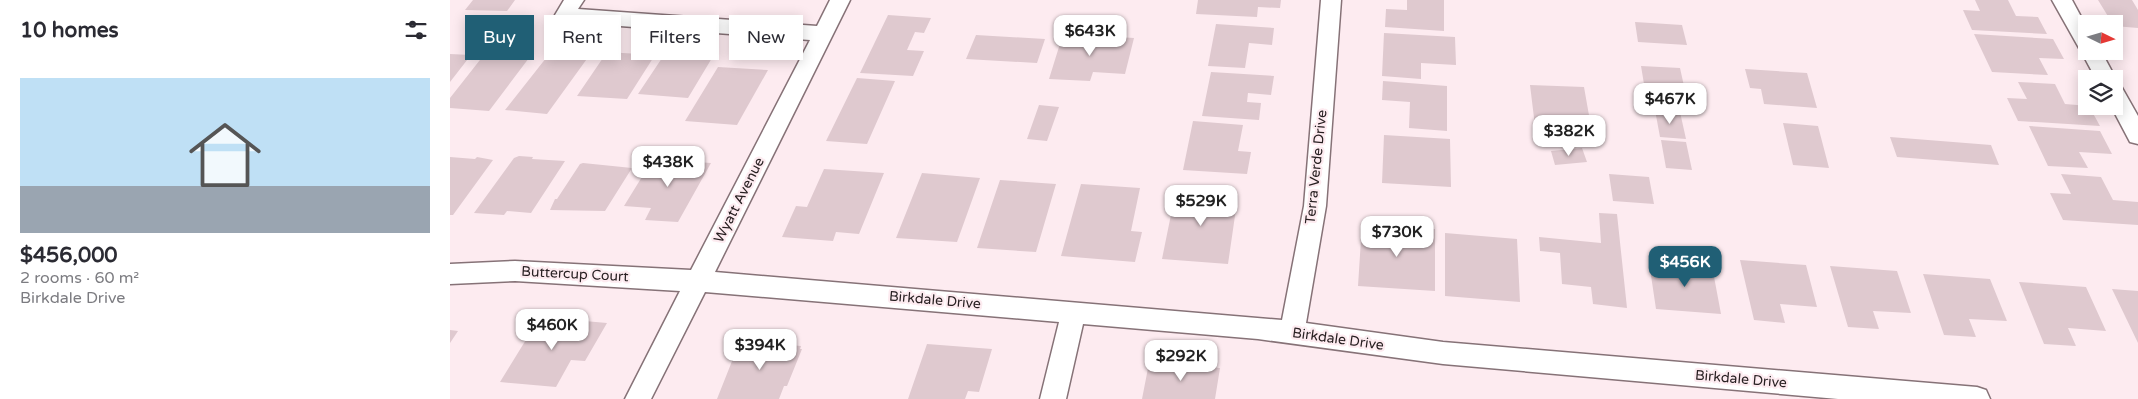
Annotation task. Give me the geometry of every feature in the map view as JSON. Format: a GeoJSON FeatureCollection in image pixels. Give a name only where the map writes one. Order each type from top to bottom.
{"type":"FeatureCollection","features":[{"type":"Feature","properties":{"kind":"street"},"geometry":{"type":"LineString","coordinates":[[574,0],[566,15],[822,34]]}},
{"type":"Feature","properties":{"kind":"street","name":"Wyatt Avenue"},"geometry":{"type":"LineString","coordinates":[[638,399],[840,0]]}},
{"type":"Feature","properties":{"kind":"street","name":"Terra Verde Drive"},"geometry":{"type":"LineString","coordinates":[[1292,332],[1314,206],[1331,0]]}},
{"type":"Feature","properties":{"kind":"street"},"geometry":{"type":"LineString","coordinates":[[2062,0],[2078,29]]}},
{"type":"Feature","properties":{"kind":"street"},"geometry":{"type":"LineString","coordinates":[[2123,108],[2138,136]]}},
{"type":"Feature","properties":{"kind":"street","name":"Buttercup Court"},"geometry":{"type":"LineString","coordinates":[[450,274],[515,271],[699,281]]}},
{"type":"Feature","properties":{"kind":"street","name":"Birkdale Drive"},"geometry":{"type":"LineString","coordinates":[[699,281],[1292,332],[1443,353],[1977,399]]}},
{"type":"Feature","properties":{"kind":"street"},"geometry":{"type":"LineString","coordinates":[[1053,399],[1074,312]]}},
{"type":"Feature","properties":{"kind":"building"},"geometry":{"type":"Polygon","coordinates":[[[473,0],[515,0],[507,11],[465,10],[473,0]]]}},
{"type":"Feature","properties":{"kind":"building"},"geometry":{"type":"Polygon","coordinates":[[[1198,0],[1281,0],[1280,8],[1258,7],[1257,17],[1196,14],[1198,0]]]}},
{"type":"Feature","properties":{"kind":"building"},"geometry":{"type":"Polygon","coordinates":[[[1407,0],[1444,0],[1444,31],[1385,27],[1386,9],[1407,10],[1407,0]]]}},
{"type":"Feature","properties":{"kind":"building"},"geometry":{"type":"Polygon","coordinates":[[[1975,0],[2008,0],[2016,16],[2038,17],[2047,34],[1972,30],[1963,10],[1980,11],[1975,0]]]}},
{"type":"Feature","properties":{"kind":"building"},"geometry":{"type":"Polygon","coordinates":[[[2098,0],[2132,0],[2138,10],[2138,28],[2123,27],[2123,15],[2107,15],[2098,0]]]}},
{"type":"Feature","properties":{"kind":"building"},"geometry":{"type":"Polygon","coordinates":[[[888,15],[931,18],[924,33],[915,32],[907,50],[924,51],[913,76],[860,73],[888,15]]]}},
{"type":"Feature","properties":{"kind":"building"},"geometry":{"type":"Polygon","coordinates":[[[1635,22],[1682,25],[1687,45],[1638,42],[1635,22]]]}},
{"type":"Feature","properties":{"kind":"building"},"geometry":{"type":"Polygon","coordinates":[[[1216,24],[1274,28],[1272,45],[1249,43],[1245,68],[1208,66],[1216,24]]]}},
{"type":"Feature","properties":{"kind":"building"},"geometry":{"type":"Polygon","coordinates":[[[1384,33],[1455,37],[1456,65],[1421,63],[1421,79],[1382,76],[1384,33]]]}},
{"type":"Feature","properties":{"kind":"building"},"geometry":{"type":"Polygon","coordinates":[[[1063,34],[1088,35],[1085,45],[1100,46],[1103,36],[1134,38],[1125,74],[1093,72],[1090,81],[1049,79],[1063,34]]]}},
{"type":"Feature","properties":{"kind":"building"},"geometry":{"type":"Polygon","coordinates":[[[1974,34],[2053,39],[2064,59],[2039,58],[2048,75],[1992,72],[1974,34]]]}},
{"type":"Feature","properties":{"kind":"building"},"geometry":{"type":"Polygon","coordinates":[[[976,35],[1045,39],[1037,63],[966,59],[976,35]]]}},
{"type":"Feature","properties":{"kind":"building"},"geometry":{"type":"Polygon","coordinates":[[[621,53],[631,54],[631,60],[652,60],[627,99],[577,96],[602,60],[621,60],[621,53]]]}},
{"type":"Feature","properties":{"kind":"building"},"geometry":{"type":"Polygon","coordinates":[[[450,54],[465,55],[465,60],[467,60],[450,82],[450,54]]]}},
{"type":"Feature","properties":{"kind":"building"},"geometry":{"type":"Polygon","coordinates":[[[480,60],[527,60],[489,111],[450,108],[450,98],[480,60]]]}},
{"type":"Feature","properties":{"kind":"building"},"geometry":{"type":"Polygon","coordinates":[[[544,60],[586,60],[547,114],[505,110],[544,60]]]}},
{"type":"Feature","properties":{"kind":"building"},"geometry":{"type":"Polygon","coordinates":[[[661,60],[711,60],[688,98],[638,94],[661,60]]]}},
{"type":"Feature","properties":{"kind":"building"},"geometry":{"type":"Polygon","coordinates":[[[1641,66],[1680,68],[1684,86],[1677,86],[1679,95],[1651,93],[1650,84],[1644,84],[1641,66]]]}},
{"type":"Feature","properties":{"kind":"building"},"geometry":{"type":"Polygon","coordinates":[[[718,67],[768,70],[737,125],[685,121],[718,67]]]}},
{"type":"Feature","properties":{"kind":"building"},"geometry":{"type":"Polygon","coordinates":[[[1745,69],[1807,73],[1817,108],[1764,104],[1761,89],[1750,88],[1745,69]]]}},
{"type":"Feature","properties":{"kind":"building"},"geometry":{"type":"Polygon","coordinates":[[[1211,72],[1274,76],[1271,95],[1248,93],[1247,102],[1261,103],[1259,120],[1202,116],[1211,72]]]}},
{"type":"Feature","properties":{"kind":"building"},"geometry":{"type":"Polygon","coordinates":[[[857,78],[895,81],[867,144],[826,141],[857,78]]]}},
{"type":"Feature","properties":{"kind":"building"},"geometry":{"type":"Polygon","coordinates":[[[1383,81],[1447,86],[1447,131],[1409,128],[1410,102],[1382,100],[1383,81]]]}},
{"type":"Feature","properties":{"kind":"building"},"geometry":{"type":"Polygon","coordinates":[[[2018,82],[2055,84],[2065,104],[2078,105],[2078,115],[2094,115],[2100,126],[2018,121],[2007,98],[2027,99],[2018,82]]]}},
{"type":"Feature","properties":{"kind":"building"},"geometry":{"type":"Polygon","coordinates":[[[1530,85],[1584,87],[1590,121],[1579,121],[1580,128],[1535,126],[1530,85]]]}},
{"type":"Feature","properties":{"kind":"building"},"geometry":{"type":"Polygon","coordinates":[[[1039,105],[1059,107],[1047,141],[1027,139],[1039,105]]]}},
{"type":"Feature","properties":{"kind":"building"},"geometry":{"type":"Polygon","coordinates":[[[1655,110],[1680,112],[1686,139],[1660,137],[1655,110]]]}},
{"type":"Feature","properties":{"kind":"building"},"geometry":{"type":"Polygon","coordinates":[[[1193,121],[1243,125],[1238,151],[1251,152],[1247,174],[1183,170],[1193,121]]]}},
{"type":"Feature","properties":{"kind":"building"},"geometry":{"type":"Polygon","coordinates":[[[1783,123],[1818,126],[1829,168],[1793,165],[1783,123]]]}},
{"type":"Feature","properties":{"kind":"building"},"geometry":{"type":"Polygon","coordinates":[[[2029,126],[2100,131],[2112,154],[2079,152],[2088,168],[2048,166],[2029,126]]]}},
{"type":"Feature","properties":{"kind":"building"},"geometry":{"type":"Polygon","coordinates":[[[1384,135],[1450,139],[1451,187],[1382,183],[1384,135]]]}},
{"type":"Feature","properties":{"kind":"building"},"geometry":{"type":"Polygon","coordinates":[[[1890,137],[1991,145],[1999,165],[1897,157],[1890,137]]]}},
{"type":"Feature","properties":{"kind":"building"},"geometry":{"type":"Polygon","coordinates":[[[1661,140],[1686,142],[1692,170],[1666,168],[1661,140]]]}},
{"type":"Feature","properties":{"kind":"building"},"geometry":{"type":"Polygon","coordinates":[[[1582,148],[1587,162],[1555,165],[1551,151],[1582,148]]]}},
{"type":"Feature","properties":{"kind":"building"},"geometry":{"type":"Polygon","coordinates":[[[519,156],[533,157],[532,159],[565,161],[531,213],[507,211],[504,215],[474,213],[514,158],[519,156]]]}},
{"type":"Feature","properties":{"kind":"building"},"geometry":{"type":"Polygon","coordinates":[[[450,157],[475,159],[477,157],[493,160],[453,215],[450,215],[450,157]]]}},
{"type":"Feature","properties":{"kind":"building"},"geometry":{"type":"Polygon","coordinates":[[[653,159],[711,163],[678,222],[645,220],[651,208],[624,206],[653,159]]]}},
{"type":"Feature","properties":{"kind":"building"},"geometry":{"type":"Polygon","coordinates":[[[580,164],[632,168],[605,211],[550,210],[555,199],[557,199],[580,164]]]}},
{"type":"Feature","properties":{"kind":"building"},"geometry":{"type":"Polygon","coordinates":[[[824,169],[884,173],[859,234],[836,232],[833,241],[782,237],[796,206],[807,207],[824,169]]]}},
{"type":"Feature","properties":{"kind":"building"},"geometry":{"type":"Polygon","coordinates":[[[922,173],[980,178],[957,242],[896,238],[922,173]]]}},
{"type":"Feature","properties":{"kind":"building"},"geometry":{"type":"Polygon","coordinates":[[[1609,174],[1649,177],[1654,204],[1613,201],[1609,174]]]}},
{"type":"Feature","properties":{"kind":"building"},"geometry":{"type":"Polygon","coordinates":[[[2061,174],[2101,177],[2113,200],[2138,202],[2138,225],[2063,220],[2050,193],[2071,194],[2061,174]]]}},
{"type":"Feature","properties":{"kind":"building"},"geometry":{"type":"Polygon","coordinates":[[[1000,180],[1056,184],[1036,252],[977,248],[1000,180]]]}},
{"type":"Feature","properties":{"kind":"building"},"geometry":{"type":"Polygon","coordinates":[[[1081,184],[1140,188],[1131,231],[1142,232],[1135,262],[1061,256],[1081,184]]]}},
{"type":"Feature","properties":{"kind":"building"},"geometry":{"type":"Polygon","coordinates":[[[1176,190],[1238,195],[1228,264],[1162,259],[1176,190]]]}},
{"type":"Feature","properties":{"kind":"building"},"geometry":{"type":"Polygon","coordinates":[[[1599,213],[1617,214],[1627,308],[1593,304],[1591,287],[1562,284],[1560,253],[1540,251],[1539,237],[1601,243],[1599,213]]]}},
{"type":"Feature","properties":{"kind":"building"},"geometry":{"type":"Polygon","coordinates":[[[1362,224],[1435,229],[1435,291],[1358,286],[1362,224]]]}},
{"type":"Feature","properties":{"kind":"building"},"geometry":{"type":"Polygon","coordinates":[[[1445,233],[1517,239],[1520,302],[1445,296],[1445,233]]]}},
{"type":"Feature","properties":{"kind":"building"},"geometry":{"type":"Polygon","coordinates":[[[1740,260],[1806,265],[1817,307],[1780,304],[1785,323],[1754,320],[1740,260]]]}},
{"type":"Feature","properties":{"kind":"building"},"geometry":{"type":"Polygon","coordinates":[[[1649,262],[1712,266],[1721,314],[1656,309],[1649,262]]]}},
{"type":"Feature","properties":{"kind":"building"},"geometry":{"type":"Polygon","coordinates":[[[1830,266],[1897,271],[1911,313],[1873,311],[1879,329],[1848,327],[1830,266]]]}},
{"type":"Feature","properties":{"kind":"building"},"geometry":{"type":"Polygon","coordinates":[[[1923,274],[1990,279],[2007,321],[1969,319],[1976,337],[1944,335],[1923,274]]]}},
{"type":"Feature","properties":{"kind":"building"},"geometry":{"type":"Polygon","coordinates":[[[2019,282],[2086,287],[2106,331],[2068,328],[2076,346],[2044,344],[2019,282]]]}},
{"type":"Feature","properties":{"kind":"building"},"geometry":{"type":"Polygon","coordinates":[[[2112,289],[2138,291],[2138,343],[2112,289]]]}},
{"type":"Feature","properties":{"kind":"building"},"geometry":{"type":"Polygon","coordinates":[[[540,317],[607,323],[585,361],[571,360],[556,387],[500,382],[540,317]]]}},
{"type":"Feature","properties":{"kind":"building"},"geometry":{"type":"Polygon","coordinates":[[[450,330],[458,331],[450,343],[450,330]]]}},
{"type":"Feature","properties":{"kind":"building"},"geometry":{"type":"Polygon","coordinates":[[[749,339],[755,340],[754,342],[801,346],[800,349],[802,349],[787,386],[784,386],[779,399],[717,399],[740,341],[748,342],[749,339]]]}},
{"type":"Feature","properties":{"kind":"building"},"geometry":{"type":"Polygon","coordinates":[[[927,344],[992,349],[979,392],[968,391],[965,399],[908,399],[927,344]]]}},
{"type":"Feature","properties":{"kind":"building"},"geometry":{"type":"Polygon","coordinates":[[[1149,363],[1220,368],[1215,399],[1142,399],[1149,363]]]}}]}
